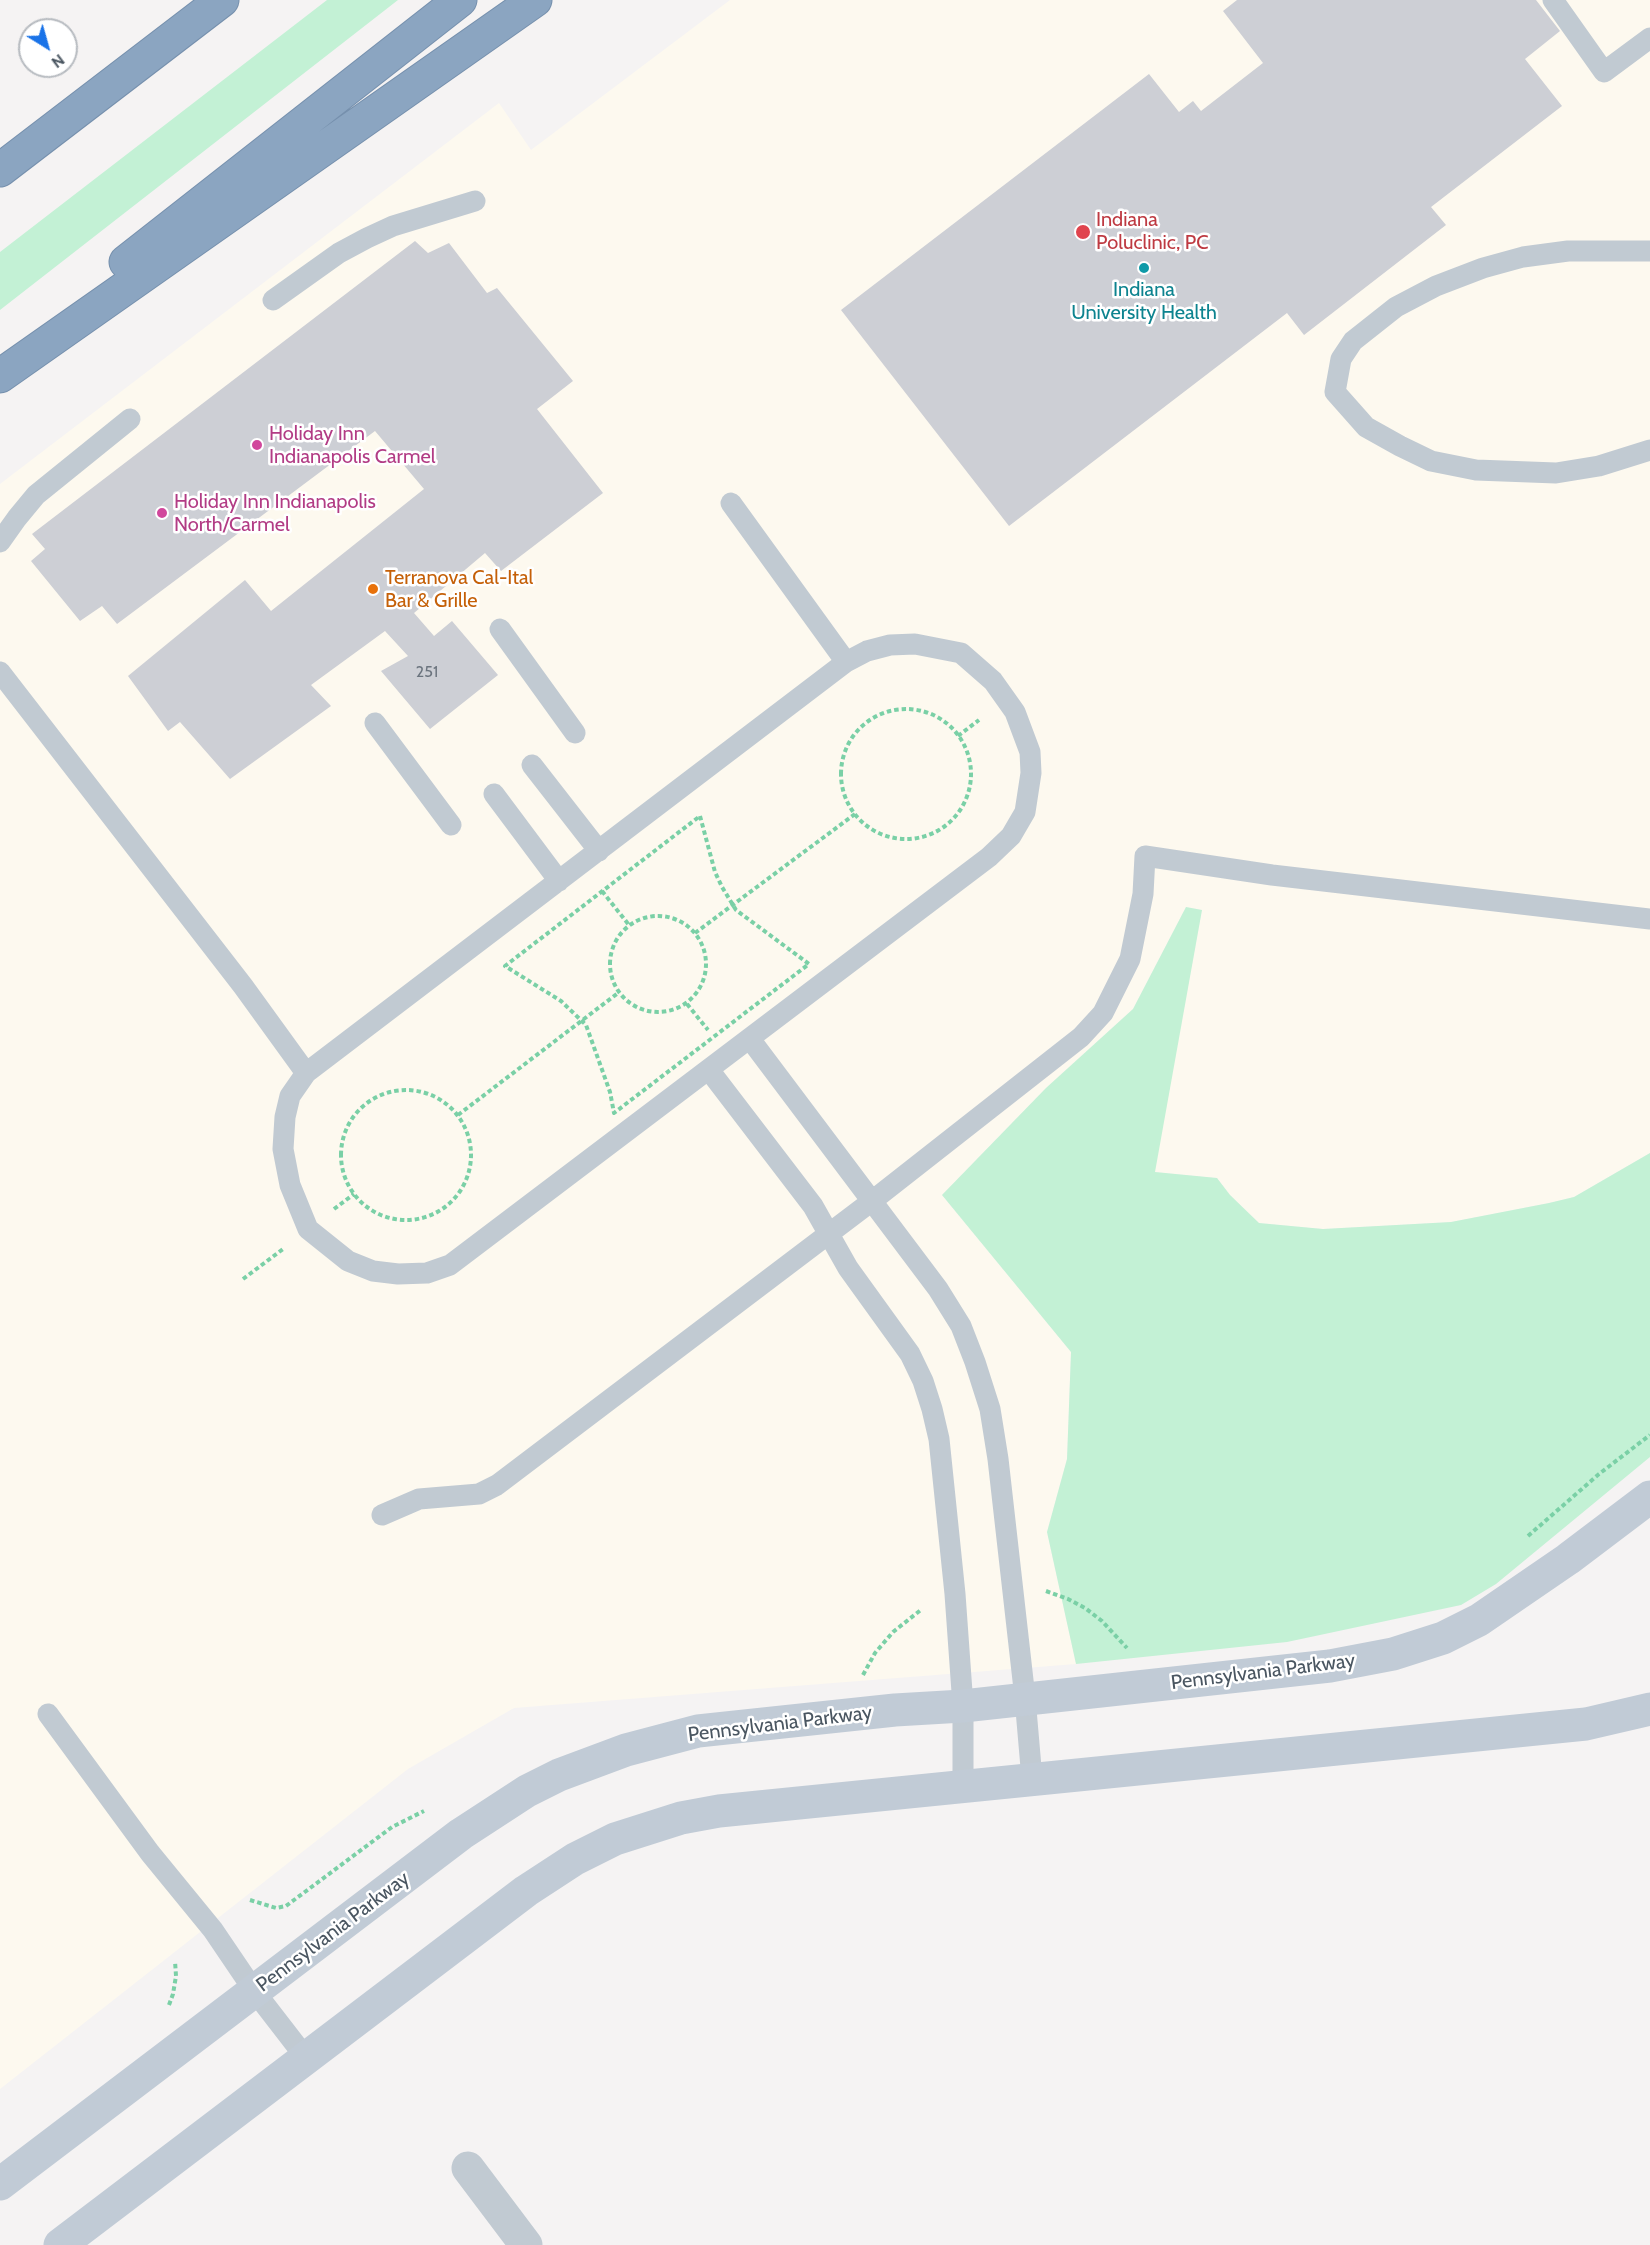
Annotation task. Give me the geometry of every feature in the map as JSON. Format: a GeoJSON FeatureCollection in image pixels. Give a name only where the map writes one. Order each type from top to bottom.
{"type":"FeatureCollection","features":[{"type":"Feature","properties":{"kind":"highway"},"geometry":{"type":"LineString","coordinates":[[0,170],[222,0]]}},
{"type":"Feature","properties":{"kind":"highway"},"geometry":{"type":"LineString","coordinates":[[0,361],[460,0]]}},
{"type":"Feature","properties":{"kind":"highway"},"geometry":{"type":"LineString","coordinates":[[0,376],[535,0]]}},
{"type":"Feature","properties":{"kind":"main road","name":"Pennsylvania Parkway"},"geometry":{"type":"LineString","coordinates":[[0,2184],[461,1834],[498,1809],[559,1775],[626,1750],[698,1731],[895,1710],[963,1706],[1330,1666],[1393,1654],[1443,1638],[1479,1620],[1568,1559],[1650,1497]]}},
{"type":"Feature","properties":{"kind":"main road"},"geometry":{"type":"LineString","coordinates":[[60,2245],[526,1891],[575,1859],[615,1839],[681,1818],[719,1811],[1586,1724],[1650,1709]]}},
{"type":"Feature","properties":{"kind":"street"},"geometry":{"type":"LineString","coordinates":[[468,2168],[526,2245]]}},
{"type":"Feature","properties":{"kind":"lane"},"geometry":{"type":"LineString","coordinates":[[1553,0],[1604,72],[1650,38]]}},
{"type":"Feature","properties":{"kind":"lane"},"geometry":{"type":"LineString","coordinates":[[273,300],[339,252],[367,238],[393,226],[475,201]]}},
{"type":"Feature","properties":{"kind":"lane"},"geometry":{"type":"LineString","coordinates":[[1650,251],[1568,251],[1523,257],[1483,268],[1436,286],[1396,307],[1353,341],[1341,359],[1335,392],[1366,428],[1431,461],[1476,470],[1556,472],[1599,466],[1650,450]]}},
{"type":"Feature","properties":{"kind":"lane"},"geometry":{"type":"LineString","coordinates":[[0,542],[16,518],[36,495],[130,419]]}},
{"type":"Feature","properties":{"kind":"lane"},"geometry":{"type":"LineString","coordinates":[[731,502],[846,662]]}},
{"type":"Feature","properties":{"kind":"lane"},"geometry":{"type":"LineString","coordinates":[[500,628],[575,733]]}},
{"type":"Feature","properties":{"kind":"lane"},"geometry":{"type":"LineString","coordinates":[[915,644],[961,653],[993,681],[1015,712],[1030,752],[1029,793],[1025,812],[1011,836],[989,857],[450,1265],[427,1273],[398,1274],[374,1271],[348,1261],[308,1229],[290,1185],[283,1149],[285,1117],[290,1096],[306,1073],[846,662],[867,651],[890,645],[915,644]]}},
{"type":"Feature","properties":{"kind":"lane"},"geometry":{"type":"LineString","coordinates":[[0,672],[243,986],[306,1073]]}},
{"type":"Feature","properties":{"kind":"lane"},"geometry":{"type":"LineString","coordinates":[[375,723],[451,825]]}},
{"type":"Feature","properties":{"kind":"lane"},"geometry":{"type":"LineString","coordinates":[[532,765],[599,851]]}},
{"type":"Feature","properties":{"kind":"lane"},"geometry":{"type":"LineString","coordinates":[[494,794],[559,881]]}},
{"type":"Feature","properties":{"kind":"lane"},"geometry":{"type":"LineString","coordinates":[[382,1515],[419,1499],[479,1494],[497,1485],[872,1201],[1081,1037],[1103,1013],[1131,959],[1143,894],[1145,856],[1284,876],[1650,919]]}},
{"type":"Feature","properties":{"kind":"lane"},"geometry":{"type":"LineString","coordinates":[[750,1039],[938,1289],[961,1326],[990,1409],[998,1459],[1032,1779]]}},
{"type":"Feature","properties":{"kind":"lane"},"geometry":{"type":"LineString","coordinates":[[709,1070],[813,1206],[848,1268],[910,1354],[932,1409],[939,1439],[953,1572],[963,1706],[963,1785]]}},
{"type":"Feature","properties":{"kind":"lane"},"geometry":{"type":"LineString","coordinates":[[48,1714],[150,1853],[213,1930],[255,1992],[306,2058]]}},
{"type":"Feature","properties":{"kind":"path"},"geometry":{"type":"LineString","coordinates":[[914,710],[935,716],[952,728],[965,746],[971,766],[970,788],[963,807],[949,824],[931,834],[910,839],[889,837],[870,828],[855,814],[844,795],[841,773],[845,752],[856,733],[872,719],[892,711],[914,710]]}},
{"type":"Feature","properties":{"kind":"path"},"geometry":{"type":"LineString","coordinates":[[695,933],[855,814]]}},
{"type":"Feature","properties":{"kind":"path"},"geometry":{"type":"LineString","coordinates":[[700,816],[715,872],[733,905],[749,921],[809,964],[614,1113],[610,1092],[591,1032],[582,1020],[561,1001],[505,966],[602,891],[700,816]]}},
{"type":"Feature","properties":{"kind":"path"},"geometry":{"type":"LineString","coordinates":[[602,891],[629,925]]}},
{"type":"Feature","properties":{"kind":"path"},"geometry":{"type":"LineString","coordinates":[[663,915],[679,919],[695,933],[702,943],[706,960],[705,976],[698,991],[687,1004],[673,1010],[643,1011],[629,1004],[618,993],[611,979],[609,964],[611,949],[618,935],[629,925],[646,916],[663,915]]}},
{"type":"Feature","properties":{"kind":"path"},"geometry":{"type":"LineString","coordinates":[[458,1115],[618,993]]}},
{"type":"Feature","properties":{"kind":"path"},"geometry":{"type":"LineString","coordinates":[[687,1004],[714,1037]]}},
{"type":"Feature","properties":{"kind":"path"},"geometry":{"type":"LineString","coordinates":[[398,1090],[420,1091],[441,1099],[458,1115],[467,1132],[471,1153],[464,1182],[445,1206],[427,1216],[407,1220],[386,1217],[368,1208],[354,1194],[344,1174],[340,1151],[346,1129],[358,1110],[376,1097],[398,1090]]}},
{"type":"Feature","properties":{"kind":"path"},"geometry":{"type":"LineString","coordinates":[[1520,1543],[1599,1474],[1650,1435]]}},
{"type":"Feature","properties":{"kind":"path"},"geometry":{"type":"LineString","coordinates":[[1039,1589],[1068,1599],[1085,1608],[1116,1635],[1132,1654]]}},
{"type":"Feature","properties":{"kind":"shaded area"},"geometry":{"type":"Polygon","coordinates":[[[730,0],[1650,0],[1650,1153],[1574,1197],[1549,1203],[1451,1222],[1323,1229],[1259,1223],[1230,1195],[1217,1178],[1154,1172],[1202,910],[1186,907],[1133,1009],[1046,1088],[942,1195],[1071,1352],[1067,1459],[1047,1532],[1076,1664],[514,1708],[408,1769],[0,2089],[0,484],[499,103],[531,150],[730,0]]]}},
{"type":"Feature","properties":{"kind":"green space"},"geometry":{"type":"Polygon","coordinates":[[[327,0],[398,0],[0,310],[0,252],[327,0]]]}},
{"type":"Feature","properties":{"kind":"green space"},"geometry":{"type":"Polygon","coordinates":[[[1186,907],[1202,910],[1155,1172],[1217,1178],[1230,1195],[1259,1223],[1323,1229],[1451,1222],[1549,1203],[1574,1197],[1650,1153],[1650,1457],[1496,1584],[1461,1605],[1287,1642],[1076,1664],[1047,1532],[1067,1459],[1071,1352],[942,1195],[1046,1088],[1133,1009],[1186,907]]]}},
{"type":"Feature","properties":{"kind":"building","name":"Indiana University Health"},"geometry":{"type":"Polygon","coordinates":[[[1237,0],[1536,0],[1560,31],[1525,59],[1562,106],[1431,207],[1446,225],[1304,335],[1287,313],[1009,526],[841,310],[1149,74],[1179,112],[1193,101],[1201,111],[1263,63],[1223,11],[1237,0]]]}},
{"type":"Feature","properties":{"kind":"building","name":"Holiday Inn Indianapolis North/Carmel"},"geometry":{"type":"Polygon","coordinates":[[[415,241],[428,253],[449,243],[487,293],[497,288],[573,381],[537,409],[603,493],[501,571],[485,553],[414,613],[434,636],[452,621],[498,675],[430,729],[381,671],[408,656],[385,631],[311,685],[331,706],[230,779],[180,722],[168,731],[128,676],[245,580],[271,611],[424,489],[375,431],[117,624],[102,606],[80,621],[31,561],[45,549],[32,534],[415,241]]]}},
{"type":"Feature","properties":{"kind":"place","name":"Indiana Poluclinic, PC"},"geometry":{"type":"Point","coordinates":[1083,232]}},
{"type":"Feature","properties":{"kind":"place","name":"Indiana University Health"},"geometry":{"type":"Point","coordinates":[1144,268]}},
{"type":"Feature","properties":{"kind":"place","name":"Holiday Inn Indianapolis Carmel"},"geometry":{"type":"Point","coordinates":[257,445]}},
{"type":"Feature","properties":{"kind":"place","name":"Holiday Inn Indianapolis North/Carmel"},"geometry":{"type":"Point","coordinates":[162,513]}},
{"type":"Feature","properties":{"kind":"place","name":"Terranova Cal-Ital Bar & Grille"},"geometry":{"type":"Point","coordinates":[373,589]}}]}
